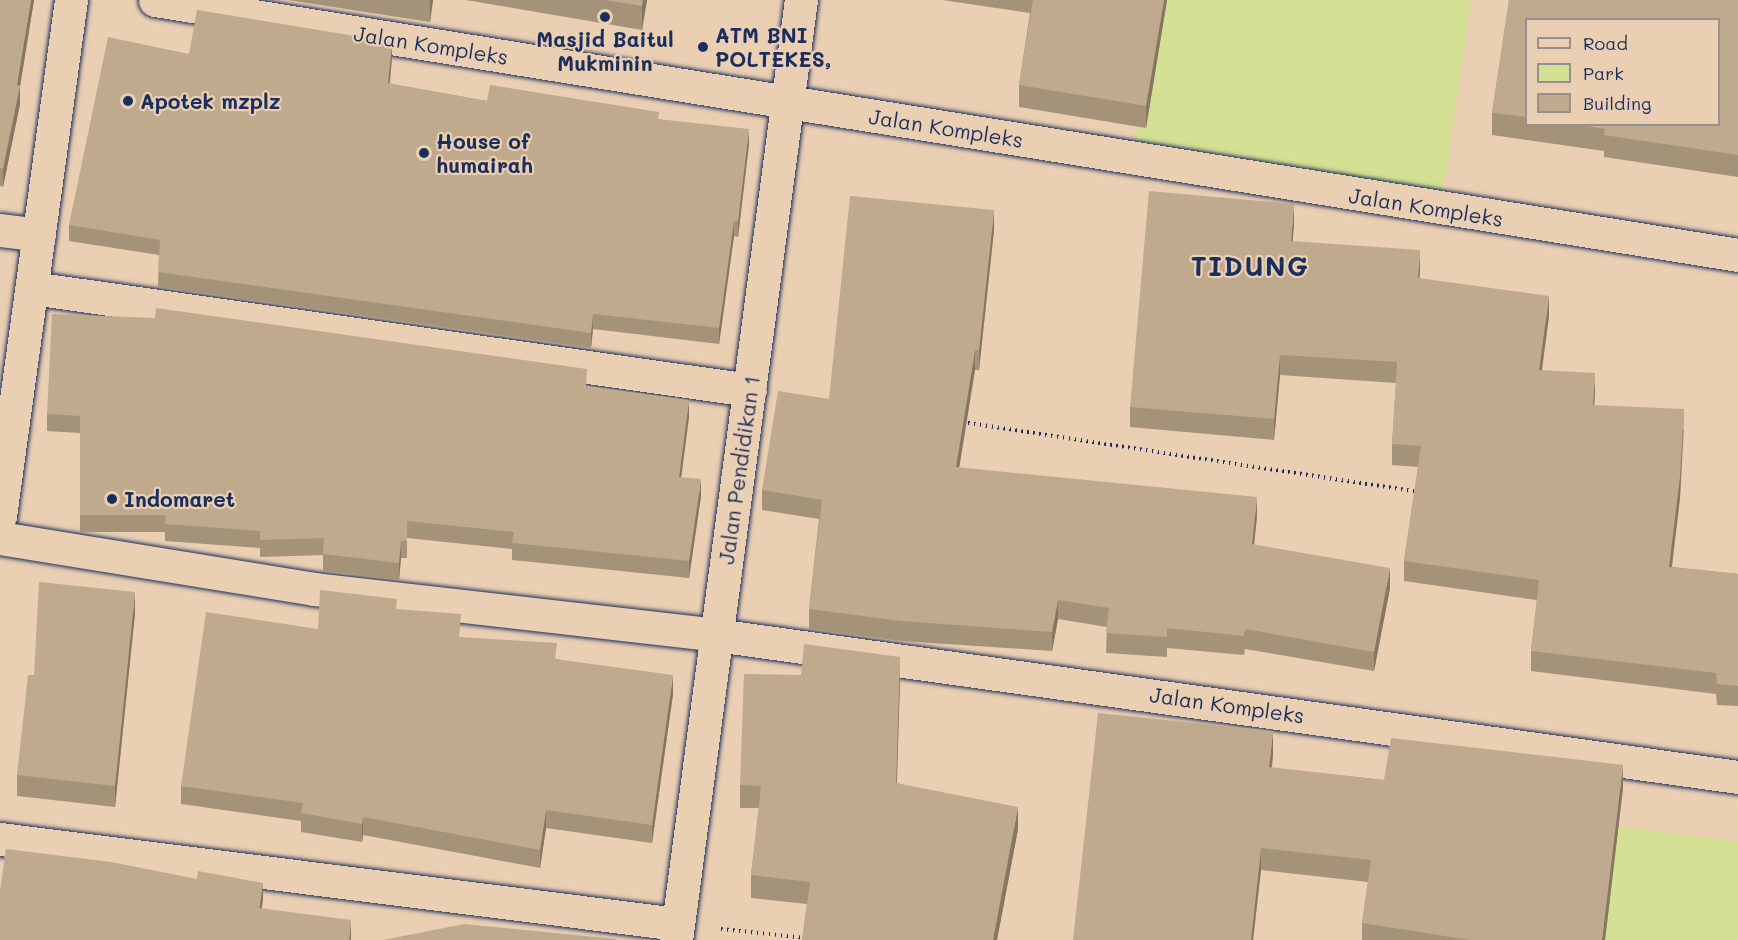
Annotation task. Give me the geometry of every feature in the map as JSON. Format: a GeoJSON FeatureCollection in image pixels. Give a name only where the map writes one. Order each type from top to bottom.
{"type":"FeatureCollection","features":[{"type":"Feature","properties":{"kind":"street"},"geometry":{"type":"LineString","coordinates":[[0,516],[71,0]]}},
{"type":"Feature","properties":{"kind":"street","name":"Jalan Kompleks"},"geometry":{"type":"LineString","coordinates":[[155,0],[1738,255]]}},
{"type":"Feature","properties":{"kind":"street","name":"Jalan Pendidikan 1"},"geometry":{"type":"LineString","coordinates":[[677,932],[790,103],[801,0]]}},
{"type":"Feature","properties":{"kind":"street"},"geometry":{"type":"LineString","coordinates":[[0,230],[39,235]]}},
{"type":"Feature","properties":{"kind":"street"},"geometry":{"type":"LineString","coordinates":[[32,288],[750,390]]}},
{"type":"Feature","properties":{"kind":"street","name":"Jalan Kompleks"},"geometry":{"type":"LineString","coordinates":[[0,538],[314,589],[716,635],[1738,777]]}},
{"type":"Feature","properties":{"kind":"street"},"geometry":{"type":"LineString","coordinates":[[0,839],[677,932]]}},
{"type":"Feature","properties":{"kind":"path"},"geometry":{"type":"LineString","coordinates":[[960,422],[1428,493]]}},
{"type":"Feature","properties":{"kind":"path"},"geometry":{"type":"LineString","coordinates":[[677,932],[812,939]]}},
{"type":"Feature","properties":{"kind":"green space"},"geometry":{"type":"Polygon","coordinates":[[[1156,0],[1471,0],[1440,214],[1131,171],[1156,0]]]}},
{"type":"Feature","properties":{"kind":"green space"},"geometry":{"type":"Polygon","coordinates":[[[1601,824],[1738,842],[1738,940],[1586,940],[1601,824]]]}},
{"type":"Feature","properties":{"kind":"building"},"geometry":{"type":"Polygon","coordinates":[[[0,0],[31,0],[17,85],[20,86],[3,169],[0,168],[0,0]]]}},
{"type":"Feature","properties":{"kind":"building"},"geometry":{"type":"Polygon","coordinates":[[[605,0],[643,0],[642,6],[605,0]]]}},
{"type":"Feature","properties":{"kind":"building"},"geometry":{"type":"Polygon","coordinates":[[[1033,0],[1164,0],[1146,106],[1019,85],[1033,0]]]}},
{"type":"Feature","properties":{"kind":"building"},"geometry":{"type":"Polygon","coordinates":[[[1509,0],[1738,0],[1738,155],[1604,135],[1605,129],[1588,126],[1720,126],[1720,18],[1525,18],[1525,117],[1492,113],[1509,0]]]}},
{"type":"Feature","properties":{"kind":"building"},"geometry":{"type":"Polygon","coordinates":[[[197,10],[392,42],[388,83],[487,101],[490,85],[659,112],[658,119],[749,129],[738,221],[734,221],[719,328],[593,314],[591,333],[158,272],[160,240],[69,225],[108,37],[189,54],[197,10]]]}},
{"type":"Feature","properties":{"kind":"building"},"geometry":{"type":"Polygon","coordinates":[[[1149,191],[1294,204],[1291,241],[1420,250],[1418,278],[1549,296],[1539,370],[1595,373],[1593,405],[1684,409],[1680,477],[1669,567],[1738,574],[1738,686],[1717,684],[1716,673],[1531,651],[1539,580],[1404,561],[1421,446],[1392,444],[1397,362],[1280,355],[1274,419],[1130,407],[1149,191]]]}},
{"type":"Feature","properties":{"kind":"building"},"geometry":{"type":"Polygon","coordinates":[[[850,196],[994,210],[979,350],[975,350],[956,467],[1257,497],[1252,544],[1390,568],[1374,652],[1245,629],[1244,636],[1167,628],[1167,637],[1106,633],[1109,608],[1058,600],[1052,632],[901,621],[809,609],[822,500],[762,490],[778,391],[829,399],[850,196]]]}},
{"type":"Feature","properties":{"kind":"building"},"geometry":{"type":"Polygon","coordinates":[[[156,308],[587,369],[586,386],[689,400],[679,477],[701,479],[689,561],[512,543],[514,532],[407,521],[407,541],[401,541],[399,563],[323,554],[324,538],[260,540],[260,531],[165,524],[166,515],[80,515],[80,416],[47,414],[52,314],[155,318],[156,308]]]}},
{"type":"Feature","properties":{"kind":"building"},"geometry":{"type":"Polygon","coordinates":[[[39,582],[135,592],[115,786],[17,775],[28,675],[34,675],[39,582]]]}},
{"type":"Feature","properties":{"kind":"building"},"geometry":{"type":"Polygon","coordinates":[[[320,590],[397,599],[396,609],[461,614],[459,637],[557,643],[555,659],[673,675],[652,825],[546,810],[540,850],[363,817],[362,824],[301,813],[303,803],[181,786],[206,612],[318,629],[320,590]]]}},
{"type":"Feature","properties":{"kind":"building"},"geometry":{"type":"Polygon","coordinates":[[[804,644],[900,657],[896,783],[1018,807],[993,940],[802,940],[810,882],[751,875],[761,786],[740,785],[744,674],[801,675],[804,644]]]}},
{"type":"Feature","properties":{"kind":"building"},"geometry":{"type":"Polygon","coordinates":[[[1098,713],[1273,731],[1269,767],[1384,780],[1391,738],[1623,765],[1602,940],[1470,940],[1362,923],[1371,860],[1261,848],[1251,940],[1073,940],[1098,713]]]}},
{"type":"Feature","properties":{"kind":"building"},"geometry":{"type":"Polygon","coordinates":[[[6,849],[111,862],[197,879],[198,871],[263,883],[259,908],[351,920],[349,940],[0,940],[0,891],[6,849]]]}},
{"type":"Feature","properties":{"kind":"building"},"geometry":{"type":"Polygon","coordinates":[[[464,924],[616,939],[616,940],[383,940],[464,924]]]}},
{"type":"Feature","properties":{"kind":"place","name":"Masjid Baitul Mukminin"},"geometry":{"type":"Point","coordinates":[605,17]}},
{"type":"Feature","properties":{"kind":"place","name":"ATM BNI POLTEKES,"},"geometry":{"type":"Point","coordinates":[703,47]}},
{"type":"Feature","properties":{"kind":"place","name":"Apotek mzplz"},"geometry":{"type":"Point","coordinates":[128,101]}},
{"type":"Feature","properties":{"kind":"place","name":"House of humairah"},"geometry":{"type":"Point","coordinates":[424,153]}},
{"type":"Feature","properties":{"kind":"place","name":"Indomaret"},"geometry":{"type":"Point","coordinates":[112,499]}},
{"type":"Feature","properties":{"kind":"district","name":"TIDUNG"},"geometry":{"type":"Point","coordinates":[1250,266]}}]}
